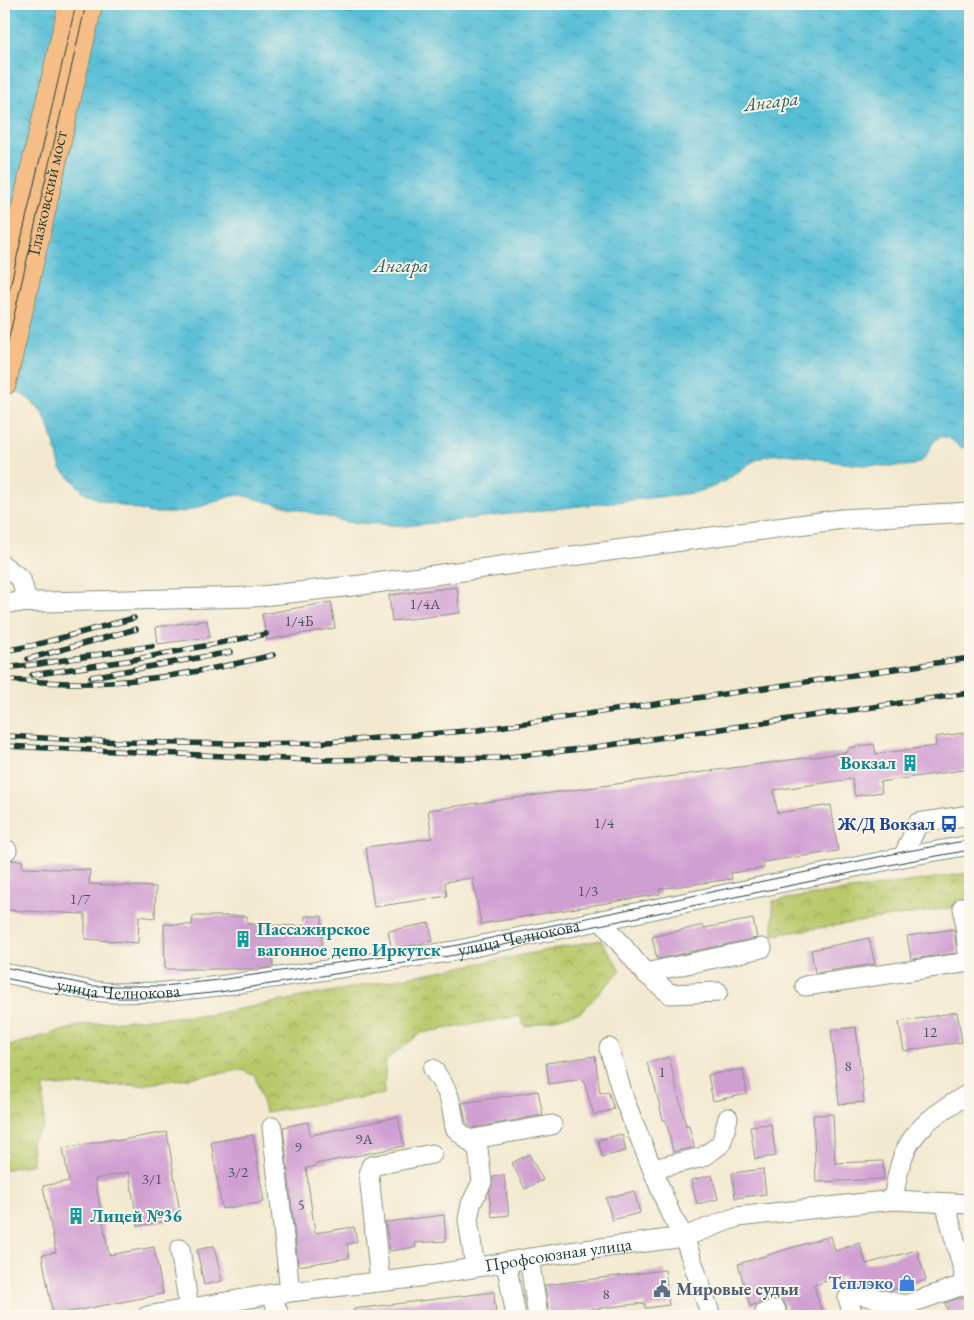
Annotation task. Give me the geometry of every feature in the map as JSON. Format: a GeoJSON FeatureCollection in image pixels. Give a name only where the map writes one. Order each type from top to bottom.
{"type":"FeatureCollection","features":[{"type":"Feature","properties":{"kind":"main road","name":"Глазковский мост"},"geometry":{"type":"LineString","coordinates":[[4,294],[71,4]]}},
{"type":"Feature","properties":{"kind":"main road","name":"Глазковский мост"},"geometry":{"type":"LineString","coordinates":[[4,383],[90,4]]}},
{"type":"Feature","properties":{"kind":"street"},"geometry":{"type":"LineString","coordinates":[[4,603],[253,597],[371,584],[842,519],[970,512]]}},
{"type":"Feature","properties":{"kind":"street"},"geometry":{"type":"LineString","coordinates":[[4,566],[20,579],[27,602]]}},
{"type":"Feature","properties":{"kind":"street"},"geometry":{"type":"LineString","coordinates":[[903,857],[918,823],[970,815]]}},
{"type":"Feature","properties":{"kind":"street","name":"улица Челнокова"},"geometry":{"type":"LineString","coordinates":[[4,973],[92,991],[114,993],[164,992],[220,986],[454,951],[903,857],[970,845]]}},
{"type":"Feature","properties":{"kind":"street"},"geometry":{"type":"LineString","coordinates":[[805,986],[970,962],[963,907]]}},
{"type":"Feature","properties":{"kind":"street"},"geometry":{"type":"LineString","coordinates":[[601,920],[645,973],[670,994],[718,992]]}},
{"type":"Feature","properties":{"kind":"street"},"geometry":{"type":"LineString","coordinates":[[645,973],[762,948]]}},
{"type":"Feature","properties":{"kind":"street"},"geometry":{"type":"LineString","coordinates":[[609,1048],[624,1099],[671,1215],[684,1237],[711,1316]]}},
{"type":"Feature","properties":{"kind":"street"},"geometry":{"type":"LineString","coordinates":[[433,1069],[448,1090],[455,1128],[478,1149],[482,1182],[471,1204],[468,1220],[475,1267]]}},
{"type":"Feature","properties":{"kind":"street"},"geometry":{"type":"LineString","coordinates":[[892,1200],[901,1161],[910,1142],[928,1120],[970,1093]]}},
{"type":"Feature","properties":{"kind":"street"},"geometry":{"type":"LineString","coordinates":[[653,1168],[703,1157],[721,1144],[728,1118]]}},
{"type":"Feature","properties":{"kind":"street"},"geometry":{"type":"LineString","coordinates":[[468,1140],[552,1125]]}},
{"type":"Feature","properties":{"kind":"street"},"geometry":{"type":"LineString","coordinates":[[272,1127],[281,1293],[279,1316]]}},
{"type":"Feature","properties":{"kind":"street"},"geometry":{"type":"LineString","coordinates":[[380,1281],[369,1175],[371,1166],[432,1154]]}},
{"type":"Feature","properties":{"kind":"street","name":"Профсоюзная улица"},"geometry":{"type":"LineString","coordinates":[[147,1316],[281,1293],[380,1281],[684,1237],[737,1217],[892,1200],[970,1204]]}},
{"type":"Feature","properties":{"kind":"street"},"geometry":{"type":"LineString","coordinates":[[853,1316],[848,1298],[857,1294],[890,1309],[963,1285],[964,1273],[945,1203]]}},
{"type":"Feature","properties":{"kind":"street"},"geometry":{"type":"LineString","coordinates":[[180,1249],[189,1309]]}},
{"type":"Feature","properties":{"kind":"street"},"geometry":{"type":"LineString","coordinates":[[529,1258],[538,1316]]}},
{"type":"Feature","properties":{"kind":"street"},"geometry":{"type":"LineString","coordinates":[[506,1262],[516,1316]]}},
{"type":"Feature","properties":{"kind":"green space"},"geometry":{"type":"Polygon","coordinates":[[[970,873],[970,905],[773,935],[773,901],[970,873]]]}},
{"type":"Feature","properties":{"kind":"green space"},"geometry":{"type":"Polygon","coordinates":[[[601,940],[621,970],[581,1012],[525,1027],[520,1016],[421,1033],[386,1060],[384,1094],[265,1112],[255,1076],[242,1070],[142,1085],[44,1086],[44,1127],[31,1141],[33,1164],[4,1170],[4,1067],[7,1062],[9,1046],[82,1025],[208,1015],[601,940]]]}},
{"type":"Feature","properties":{"kind":"water","name":"Ангара"},"geometry":{"type":"Polygon","coordinates":[[[4,4],[970,4],[970,448],[960,447],[950,439],[943,437],[934,442],[921,462],[904,466],[858,465],[798,455],[771,455],[748,464],[722,483],[693,493],[407,526],[347,522],[241,495],[232,496],[184,512],[173,513],[150,513],[97,499],[83,491],[61,469],[50,429],[37,406],[21,393],[4,388],[4,4]]]}},
{"type":"Feature","properties":{"kind":"building"},"geometry":{"type":"Polygon","coordinates":[[[457,587],[460,613],[392,621],[389,595],[457,587]]]}},
{"type":"Feature","properties":{"kind":"building"},"geometry":{"type":"Polygon","coordinates":[[[331,602],[335,628],[267,640],[262,614],[331,602]]]}},
{"type":"Feature","properties":{"kind":"building"},"geometry":{"type":"Polygon","coordinates":[[[207,620],[210,637],[158,644],[156,627],[207,620]]]}},
{"type":"Feature","properties":{"kind":"building"},"geometry":{"type":"Polygon","coordinates":[[[970,732],[970,769],[880,782],[882,792],[855,796],[852,779],[774,790],[777,813],[831,805],[838,851],[763,862],[764,868],[731,873],[732,879],[659,889],[660,894],[481,924],[473,878],[445,882],[447,896],[374,907],[366,847],[432,838],[428,810],[848,752],[848,748],[874,744],[876,754],[936,746],[935,737],[970,732]]]}},
{"type":"Feature","properties":{"kind":"building"},"geometry":{"type":"Polygon","coordinates":[[[4,861],[23,861],[22,868],[90,870],[89,884],[156,887],[155,918],[139,916],[138,943],[85,939],[85,914],[4,910],[4,861]]]}},
{"type":"Feature","properties":{"kind":"building","name":"Пассажирское вагонное депо Иркутск"},"geometry":{"type":"Polygon","coordinates":[[[193,916],[247,916],[247,924],[304,926],[305,916],[322,916],[322,952],[273,952],[273,967],[260,969],[165,969],[164,924],[192,925],[193,916]]]}},
{"type":"Feature","properties":{"kind":"building"},"geometry":{"type":"Polygon","coordinates":[[[753,919],[757,938],[657,959],[652,937],[703,925],[704,928],[753,919]]]}},
{"type":"Feature","properties":{"kind":"building"},"geometry":{"type":"Polygon","coordinates":[[[429,923],[433,941],[392,949],[388,931],[429,923]]]}},
{"type":"Feature","properties":{"kind":"building"},"geometry":{"type":"Polygon","coordinates":[[[954,929],[957,953],[911,959],[907,936],[954,929]]]}},
{"type":"Feature","properties":{"kind":"building"},"geometry":{"type":"Polygon","coordinates":[[[869,938],[875,964],[815,973],[811,950],[869,938]]]}},
{"type":"Feature","properties":{"kind":"building"},"geometry":{"type":"Polygon","coordinates":[[[957,1012],[962,1042],[904,1051],[899,1022],[957,1012]]]}},
{"type":"Feature","properties":{"kind":"building"},"geometry":{"type":"Polygon","coordinates":[[[856,1027],[864,1102],[839,1104],[831,1030],[856,1027]]]}},
{"type":"Feature","properties":{"kind":"building"},"geometry":{"type":"Polygon","coordinates":[[[595,1056],[600,1093],[608,1091],[614,1109],[594,1115],[583,1079],[549,1084],[546,1063],[595,1056]]]}},
{"type":"Feature","properties":{"kind":"building"},"geometry":{"type":"Polygon","coordinates":[[[669,1057],[686,1126],[689,1125],[694,1147],[673,1152],[666,1120],[663,1120],[647,1063],[669,1057]]]}},
{"type":"Feature","properties":{"kind":"building"},"geometry":{"type":"Polygon","coordinates":[[[743,1069],[747,1094],[713,1101],[708,1075],[743,1069]]]}},
{"type":"Feature","properties":{"kind":"building"},"geometry":{"type":"Polygon","coordinates":[[[538,1091],[543,1115],[472,1128],[466,1122],[462,1103],[538,1091]]]}},
{"type":"Feature","properties":{"kind":"building"},"geometry":{"type":"Polygon","coordinates":[[[833,1114],[835,1163],[883,1161],[884,1179],[816,1182],[813,1115],[833,1114]]]}},
{"type":"Feature","properties":{"kind":"building"},"geometry":{"type":"Polygon","coordinates":[[[398,1117],[404,1146],[316,1164],[316,1166],[306,1168],[315,1233],[354,1227],[357,1242],[347,1244],[349,1258],[298,1266],[283,1127],[308,1122],[310,1135],[398,1117]]]}},
{"type":"Feature","properties":{"kind":"building"},"geometry":{"type":"Polygon","coordinates":[[[771,1124],[776,1156],[755,1159],[750,1126],[771,1124]]]}},
{"type":"Feature","properties":{"kind":"building","name":"Лицей №36"},"geometry":{"type":"Polygon","coordinates":[[[167,1132],[181,1219],[138,1226],[129,1172],[95,1179],[109,1255],[154,1247],[163,1294],[53,1315],[42,1255],[56,1252],[43,1186],[69,1181],[63,1148],[167,1132]]]}},
{"type":"Feature","properties":{"kind":"building"},"geometry":{"type":"Polygon","coordinates":[[[622,1134],[626,1151],[602,1157],[598,1140],[622,1134]]]}},
{"type":"Feature","properties":{"kind":"building"},"geometry":{"type":"Polygon","coordinates":[[[253,1135],[264,1202],[222,1209],[211,1142],[253,1135]]]}},
{"type":"Feature","properties":{"kind":"building"},"geometry":{"type":"Polygon","coordinates":[[[529,1154],[543,1180],[525,1189],[512,1163],[529,1154]]]}},
{"type":"Feature","properties":{"kind":"building"},"geometry":{"type":"Polygon","coordinates":[[[763,1169],[766,1194],[735,1198],[732,1173],[763,1169]]]}},
{"type":"Feature","properties":{"kind":"building"},"geometry":{"type":"Polygon","coordinates":[[[504,1175],[509,1215],[492,1217],[489,1193],[493,1177],[504,1175]]]}},
{"type":"Feature","properties":{"kind":"building"},"geometry":{"type":"Polygon","coordinates":[[[712,1175],[718,1199],[697,1204],[691,1180],[712,1175]]]}},
{"type":"Feature","properties":{"kind":"building"},"geometry":{"type":"Polygon","coordinates":[[[634,1191],[640,1213],[612,1220],[606,1198],[634,1191]]]}},
{"type":"Feature","properties":{"kind":"building"},"geometry":{"type":"Polygon","coordinates":[[[444,1215],[446,1241],[415,1243],[416,1247],[390,1251],[385,1222],[444,1215]]]}},
{"type":"Feature","properties":{"kind":"building"},"geometry":{"type":"Polygon","coordinates":[[[831,1236],[835,1251],[860,1243],[866,1264],[917,1250],[926,1280],[891,1290],[873,1286],[872,1282],[853,1284],[846,1287],[843,1276],[814,1285],[823,1316],[785,1316],[787,1307],[779,1296],[750,1306],[738,1264],[831,1236]]]}},
{"type":"Feature","properties":{"kind":"building"},"geometry":{"type":"Polygon","coordinates":[[[214,1246],[222,1281],[204,1285],[197,1250],[214,1246]]]}},
{"type":"Feature","properties":{"kind":"building"},"geometry":{"type":"Polygon","coordinates":[[[665,1270],[669,1305],[645,1308],[645,1303],[575,1311],[576,1316],[549,1316],[545,1285],[665,1270]]]}},
{"type":"Feature","properties":{"kind":"building"},"geometry":{"type":"Polygon","coordinates":[[[494,1292],[496,1316],[354,1316],[354,1309],[494,1292]]]}},
{"type":"Feature","properties":{"kind":"building"},"geometry":{"type":"Polygon","coordinates":[[[963,1297],[970,1316],[950,1316],[945,1303],[963,1297]]]}},
{"type":"Feature","properties":{"kind":"tram line"},"geometry":{"type":"LineString","coordinates":[[4,313],[76,4]]}},
{"type":"Feature","properties":{"kind":"tram line"},"geometry":{"type":"LineString","coordinates":[[4,359],[86,4]]}},
{"type":"Feature","properties":{"kind":"tram line"},"geometry":{"type":"LineString","coordinates":[[4,967],[93,986],[163,986],[219,980],[453,946],[902,852],[970,840]]}},
{"type":"Feature","properties":{"kind":"tram line"},"geometry":{"type":"LineString","coordinates":[[4,978],[91,996],[114,998],[165,998],[220,992],[455,955],[970,850]]}},
{"type":"Feature","properties":{"kind":"railway"},"geometry":{"type":"LineString","coordinates":[[4,651],[35,645],[134,618]]}},
{"type":"Feature","properties":{"kind":"railway"},"geometry":{"type":"LineString","coordinates":[[28,659],[136,629]]}},
{"type":"Feature","properties":{"kind":"railway"},"geometry":{"type":"LineString","coordinates":[[32,675],[132,660],[266,634]]}},
{"type":"Feature","properties":{"kind":"railway"},"geometry":{"type":"LineString","coordinates":[[4,668],[152,646]]}},
{"type":"Feature","properties":{"kind":"railway"},"geometry":{"type":"LineString","coordinates":[[91,677],[231,652]]}},
{"type":"Feature","properties":{"kind":"railway"},"geometry":{"type":"LineString","coordinates":[[4,680],[59,683],[138,680],[206,670],[273,655]]}},
{"type":"Feature","properties":{"kind":"railway"},"geometry":{"type":"LineString","coordinates":[[4,736],[122,742],[236,744],[315,743],[478,730],[970,658]]}},
{"type":"Feature","properties":{"kind":"railway"},"geometry":{"type":"LineString","coordinates":[[4,746],[310,760],[501,758],[589,748],[970,693]]}},
{"type":"Feature","properties":{"kind":"place","name":"Вокзал"},"geometry":{"type":"Point","coordinates":[910,763]}},
{"type":"Feature","properties":{"kind":"place","name":"Ж/Д Вокзал"},"geometry":{"type":"Point","coordinates":[949,824]}},
{"type":"Feature","properties":{"kind":"place","name":"Пассажирское вагонное депо Иркутск"},"geometry":{"type":"Point","coordinates":[243,939]}},
{"type":"Feature","properties":{"kind":"place","name":"Лицей №36"},"geometry":{"type":"Point","coordinates":[76,1216]}},
{"type":"Feature","properties":{"kind":"place","name":"Теплэко"},"geometry":{"type":"Point","coordinates":[907,1283]}},
{"type":"Feature","properties":{"kind":"place","name":"Мировые судьи"},"geometry":{"type":"Point","coordinates":[662,1289]}}]}
